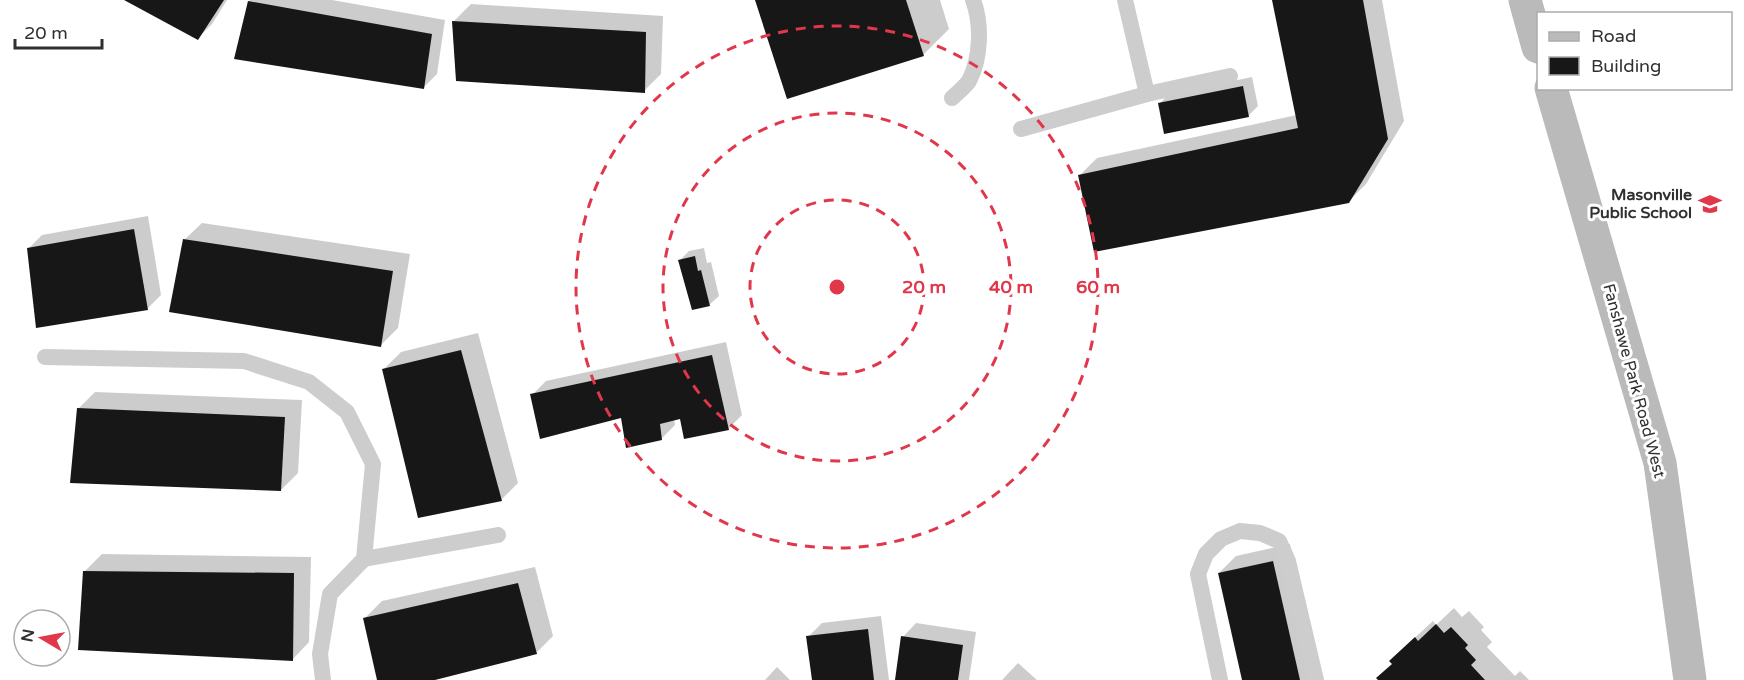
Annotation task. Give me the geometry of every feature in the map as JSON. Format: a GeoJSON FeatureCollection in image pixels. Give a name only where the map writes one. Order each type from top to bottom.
{"type":"FeatureCollection","features":[{"type":"Feature","properties":{"kind":"main road"},"geometry":{"type":"LineString","coordinates":[[1525,0],[1537,40]]}},
{"type":"Feature","properties":{"kind":"main road","name":"Fanshawe Park Road West"},"geometry":{"type":"LineString","coordinates":[[1552,90],[1660,463],[1690,680]]}},
{"type":"Feature","properties":{"kind":"lane"},"geometry":{"type":"LineString","coordinates":[[952,98],[968,82],[979,56],[977,10],[973,0]]}},
{"type":"Feature","properties":{"kind":"lane"},"geometry":{"type":"LineString","coordinates":[[1125,0],[1147,94]]}},
{"type":"Feature","properties":{"kind":"lane"},"geometry":{"type":"LineString","coordinates":[[1021,129],[1147,94],[1230,76]]}},
{"type":"Feature","properties":{"kind":"lane"},"geometry":{"type":"LineString","coordinates":[[45,357],[244,361],[309,382],[347,412],[373,464],[364,559]]}},
{"type":"Feature","properties":{"kind":"lane"},"geometry":{"type":"LineString","coordinates":[[1220,680],[1198,574],[1206,554],[1221,540],[1240,531],[1260,533],[1279,541],[1288,561],[1316,680]]}},
{"type":"Feature","properties":{"kind":"lane"},"geometry":{"type":"LineString","coordinates":[[322,680],[320,654],[330,594],[364,559],[498,534]]}},
{"type":"Feature","properties":{"kind":"building"},"geometry":{"type":"Polygon","coordinates":[[[124,0],[224,0],[198,40],[124,0]]]}},
{"type":"Feature","properties":{"kind":"building"},"geometry":{"type":"Polygon","coordinates":[[[755,0],[906,0],[924,56],[787,99],[755,0]]]}},
{"type":"Feature","properties":{"kind":"building"},"geometry":{"type":"Polygon","coordinates":[[[1272,0],[1363,0],[1388,139],[1349,203],[1094,252],[1078,175],[1298,128],[1272,0]]]}},
{"type":"Feature","properties":{"kind":"building"},"geometry":{"type":"Polygon","coordinates":[[[248,1],[432,34],[424,89],[234,59],[248,1]]]}},
{"type":"Feature","properties":{"kind":"building"},"geometry":{"type":"Polygon","coordinates":[[[452,21],[646,32],[645,93],[456,81],[452,21]]]}},
{"type":"Feature","properties":{"kind":"building"},"geometry":{"type":"Polygon","coordinates":[[[1243,86],[1249,117],[1164,134],[1158,103],[1243,86]]]}},
{"type":"Feature","properties":{"kind":"building"},"geometry":{"type":"Polygon","coordinates":[[[134,229],[148,310],[36,328],[27,248],[134,229]]]}},
{"type":"Feature","properties":{"kind":"building"},"geometry":{"type":"Polygon","coordinates":[[[183,239],[393,271],[381,347],[169,312],[183,239]]]}},
{"type":"Feature","properties":{"kind":"building"},"geometry":{"type":"Polygon","coordinates":[[[695,256],[710,306],[692,310],[678,260],[695,256]]]}},
{"type":"Feature","properties":{"kind":"building"},"geometry":{"type":"Polygon","coordinates":[[[461,350],[502,501],[418,518],[382,369],[461,350]]]}},
{"type":"Feature","properties":{"kind":"building"},"geometry":{"type":"Polygon","coordinates":[[[712,355],[729,430],[684,439],[680,419],[660,424],[662,440],[626,448],[621,418],[540,439],[530,394],[712,355]]]}},
{"type":"Feature","properties":{"kind":"building"},"geometry":{"type":"Polygon","coordinates":[[[77,408],[285,417],[281,491],[70,483],[77,408]]]}},
{"type":"Feature","properties":{"kind":"building"},"geometry":{"type":"Polygon","coordinates":[[[1273,561],[1300,680],[1242,680],[1218,573],[1273,561]]]}},
{"type":"Feature","properties":{"kind":"building"},"geometry":{"type":"Polygon","coordinates":[[[83,571],[294,573],[293,661],[78,650],[83,571]]]}},
{"type":"Feature","properties":{"kind":"building"},"geometry":{"type":"Polygon","coordinates":[[[518,583],[537,654],[435,680],[377,680],[363,618],[518,583]]]}},
{"type":"Feature","properties":{"kind":"building"},"geometry":{"type":"Polygon","coordinates":[[[1436,624],[1444,633],[1451,627],[1468,645],[1465,648],[1476,660],[1471,665],[1485,680],[1378,680],[1376,678],[1392,664],[1389,661],[1415,637],[1418,641],[1436,624]]]}},
{"type":"Feature","properties":{"kind":"building"},"geometry":{"type":"Polygon","coordinates":[[[868,629],[874,680],[812,680],[806,636],[868,629]]]}},
{"type":"Feature","properties":{"kind":"building"},"geometry":{"type":"Polygon","coordinates":[[[901,636],[963,645],[958,680],[895,680],[901,636]]]}},
{"type":"Feature","properties":{"kind":"place","name":"Masonville Public School"},"geometry":{"type":"Point","coordinates":[1710,204]}}]}
